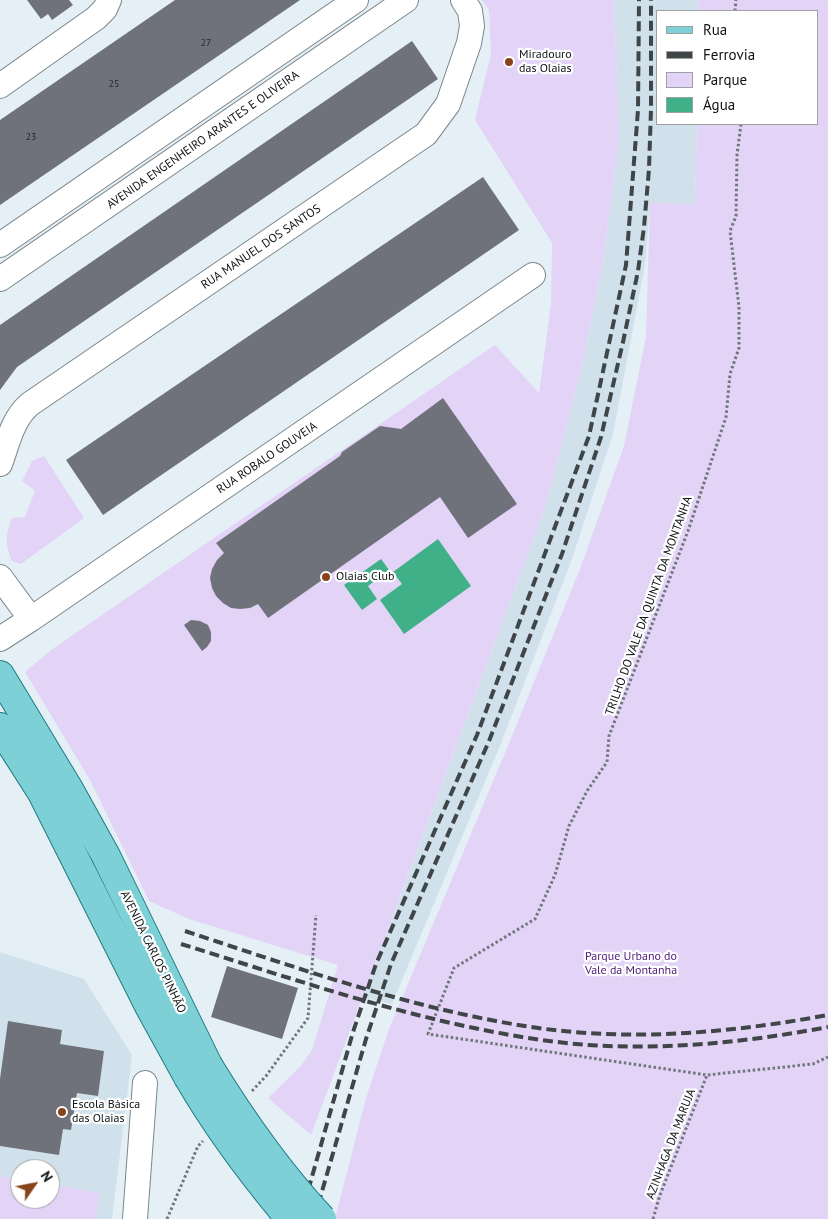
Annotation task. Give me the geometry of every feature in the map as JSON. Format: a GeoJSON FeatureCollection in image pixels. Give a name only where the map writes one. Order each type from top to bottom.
{"type":"FeatureCollection","features":[{"type":"Feature","properties":{"kind":"main road","name":"AVENIDA CARLOS PINHÃO"},"geometry":{"type":"LineString","coordinates":[[0,675],[70,791],[106,856],[198,1071],[218,1125],[260,1183],[290,1219]]}},
{"type":"Feature","properties":{"kind":"main road","name":"AVENIDA CARLOS PINHÃO"},"geometry":{"type":"LineString","coordinates":[[0,727],[42,793],[149,1006],[198,1071],[258,1140],[322,1219]]}},
{"type":"Feature","properties":{"kind":"street"},"geometry":{"type":"LineString","coordinates":[[0,86],[96,18],[105,9],[109,0]]}},
{"type":"Feature","properties":{"kind":"street"},"geometry":{"type":"LineString","coordinates":[[0,245],[356,0]]}},
{"type":"Feature","properties":{"kind":"street","name":"AVENIDA ENGENHEIRO ARANTES E OLIVEIRA"},"geometry":{"type":"LineString","coordinates":[[0,279],[406,0]]}},
{"type":"Feature","properties":{"kind":"street","name":"RUA MANUEL DOS SANTOS"},"geometry":{"type":"LineString","coordinates":[[0,464],[16,421],[22,411],[30,404],[426,134],[448,104],[469,43],[472,26],[470,11],[463,0]]}},
{"type":"Feature","properties":{"kind":"street","name":"RUA ROBALO GOUVEIA"},"geometry":{"type":"LineString","coordinates":[[0,639],[532,275]]}},
{"type":"Feature","properties":{"kind":"street"},"geometry":{"type":"LineString","coordinates":[[0,576],[31,619]]}},
{"type":"Feature","properties":{"kind":"street"},"geometry":{"type":"LineString","coordinates":[[135,1219],[145,1083]]}},
{"type":"Feature","properties":{"kind":"path","name":"TRILHO DO VALE DA QUINTA DA MONTANHA"},"geometry":{"type":"LineString","coordinates":[[707,1075],[428,1034],[454,968],[535,919],[555,875],[569,826],[587,791],[607,762],[609,736],[688,530],[726,417],[730,374],[739,348],[739,307],[730,231],[736,216],[737,155],[741,125]]}},
{"type":"Feature","properties":{"kind":"path"},"geometry":{"type":"LineString","coordinates":[[246,1097],[266,1076],[308,1018],[316,916]]}},
{"type":"Feature","properties":{"kind":"path"},"geometry":{"type":"LineString","coordinates":[[707,1075],[813,1064],[828,1057]]}},
{"type":"Feature","properties":{"kind":"path","name":"AZINHAGA DA MARUJA"},"geometry":{"type":"LineString","coordinates":[[653,1219],[660,1195],[707,1075]]}},
{"type":"Feature","properties":{"kind":"path"},"geometry":{"type":"LineString","coordinates":[[167,1219],[198,1146],[218,1125]]}},
{"type":"Feature","properties":{"kind":"shaded area"},"geometry":{"type":"Polygon","coordinates":[[[614,0],[697,0],[698,10],[656,10],[656,125],[697,125],[695,205],[650,204],[645,265],[613,434],[572,559],[500,746],[392,1004],[363,997],[545,508],[581,370],[603,263],[619,140],[614,0]]]}},
{"type":"Feature","properties":{"kind":"shaded area","name":"Escola Básica das Olaias"},"geometry":{"type":"Polygon","coordinates":[[[0,952],[84,979],[132,1055],[112,1219],[0,1219],[0,952]]]}},
{"type":"Feature","properties":{"kind":"green space","name":"Olaias Club"},"geometry":{"type":"Polygon","coordinates":[[[482,0],[614,0],[619,140],[603,263],[581,370],[545,508],[311,1135],[268,1098],[301,1066],[312,1050],[338,965],[189,919],[149,901],[90,780],[25,672],[51,650],[495,345],[539,393],[551,305],[552,243],[475,120],[491,54],[489,10],[482,0]]]}},
{"type":"Feature","properties":{"kind":"green space","name":"Parque Urbano do Vale da Montanha"},"geometry":{"type":"Polygon","coordinates":[[[697,0],[828,0],[828,1219],[335,1219],[366,1098],[389,1029],[580,569],[624,446],[646,337],[650,203],[695,204],[697,125],[818,125],[818,10],[698,10],[697,0]]]}},
{"type":"Feature","properties":{"kind":"green space"},"geometry":{"type":"Polygon","coordinates":[[[44,456],[84,518],[21,564],[12,561],[10,556],[7,545],[8,529],[12,518],[25,517],[35,491],[22,481],[32,461],[44,456]]]}},
{"type":"Feature","properties":{"kind":"green space"},"geometry":{"type":"Polygon","coordinates":[[[0,1176],[10,1178],[10,1209],[60,1209],[60,1186],[100,1193],[96,1219],[0,1219],[0,1176]]]}},
{"type":"Feature","properties":{"kind":"water"},"geometry":{"type":"Polygon","coordinates":[[[438,539],[471,586],[404,634],[380,600],[402,584],[393,572],[438,539]]]}},
{"type":"Feature","properties":{"kind":"water"},"geometry":{"type":"Polygon","coordinates":[[[381,559],[389,570],[368,586],[377,599],[362,610],[344,585],[381,559]]]}},
{"type":"Feature","properties":{"kind":"building"},"geometry":{"type":"Polygon","coordinates":[[[27,0],[69,0],[73,5],[52,20],[48,14],[41,19],[27,0]]]}},
{"type":"Feature","properties":{"kind":"building"},"geometry":{"type":"Polygon","coordinates":[[[175,0],[300,0],[0,205],[0,120],[175,0]]]}},
{"type":"Feature","properties":{"kind":"building"},"geometry":{"type":"Polygon","coordinates":[[[412,41],[438,79],[17,367],[0,390],[0,325],[412,41]]]}},
{"type":"Feature","properties":{"kind":"building"},"geometry":{"type":"Polygon","coordinates":[[[483,177],[519,230],[103,515],[66,460],[483,177]]]}},
{"type":"Feature","properties":{"kind":"building"},"geometry":{"type":"Polygon","coordinates":[[[443,398],[517,504],[468,538],[440,497],[268,618],[258,604],[250,608],[231,608],[216,596],[210,578],[217,560],[224,553],[216,543],[380,426],[401,429],[443,398]]]}},
{"type":"Feature","properties":{"kind":"building"},"geometry":{"type":"Polygon","coordinates":[[[191,620],[200,621],[208,625],[211,632],[211,641],[202,651],[184,625],[191,620]]]}},
{"type":"Feature","properties":{"kind":"building"},"geometry":{"type":"Polygon","coordinates":[[[227,966],[298,988],[282,1039],[211,1017],[227,966]]]}},
{"type":"Feature","properties":{"kind":"building"},"geometry":{"type":"Polygon","coordinates":[[[8,1021],[62,1030],[60,1044],[104,1051],[98,1096],[77,1093],[71,1130],[63,1129],[59,1155],[0,1146],[0,1079],[8,1021]]]}},
{"type":"Feature","properties":{"kind":"railway"},"geometry":{"type":"LineString","coordinates":[[300,1219],[353,1032],[376,964],[477,735],[589,436],[626,265],[638,110],[639,0]]}},
{"type":"Feature","properties":{"kind":"railway"},"geometry":{"type":"LineString","coordinates":[[314,1219],[366,1039],[391,964],[489,741],[562,554],[601,437],[638,271],[644,227],[649,169],[651,109],[651,0]]}},
{"type":"Feature","properties":{"kind":"railway"},"geometry":{"type":"LineString","coordinates":[[185,931],[313,973],[443,1010],[568,1032],[643,1035],[717,1031],[828,1015]]}},
{"type":"Feature","properties":{"kind":"railway"},"geometry":{"type":"LineString","coordinates":[[181,944],[400,1011],[490,1031],[571,1044],[645,1047],[719,1043],[828,1027]]}},
{"type":"Feature","properties":{"kind":"place","name":"Miradouro das Olaias"},"geometry":{"type":"Point","coordinates":[509,62]}},
{"type":"Feature","properties":{"kind":"place","name":"Olaias Club"},"geometry":{"type":"Point","coordinates":[326,577]}},
{"type":"Feature","properties":{"kind":"place","name":"Escola Básica das Olaias"},"geometry":{"type":"Point","coordinates":[62,1112]}}]}
